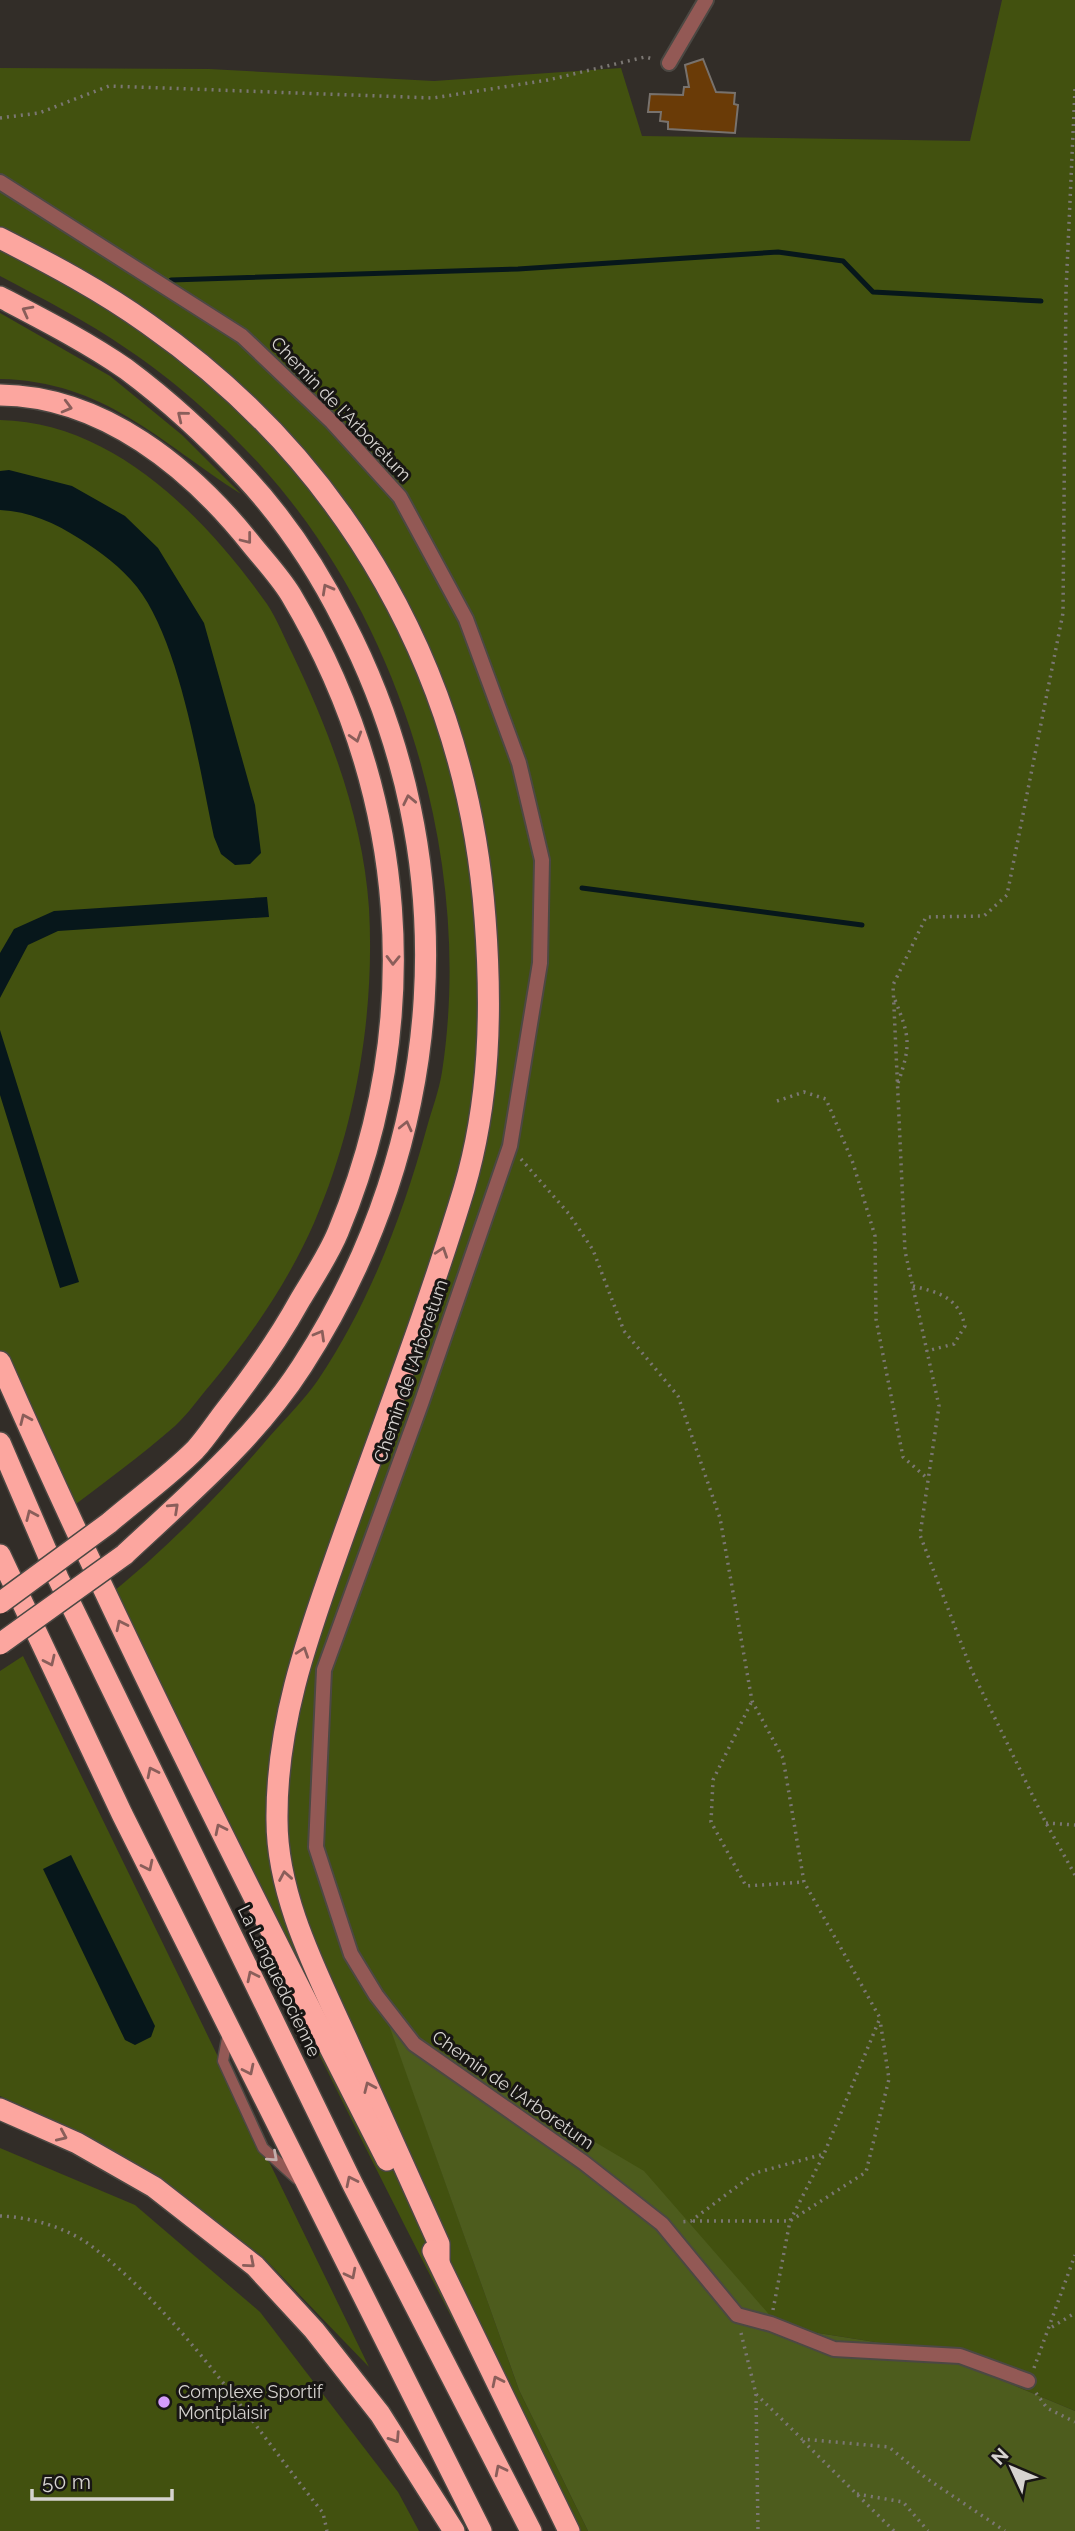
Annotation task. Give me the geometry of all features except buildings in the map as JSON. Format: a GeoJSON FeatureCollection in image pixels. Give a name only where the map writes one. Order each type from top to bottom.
{"type":"FeatureCollection","features":[{"type":"Feature","properties":{"kind":"highway"},"geometry":{"type":"LineString","coordinates":[[0,238],[81,282],[149,325],[229,389],[282,443],[326,494],[372,558],[415,638],[453,734],[480,853],[489,979],[486,1082],[465,1184],[405,1366],[296,1670],[278,1759],[276,1829],[289,1896],[309,1954],[439,2244],[439,2262]]}},
{"type":"Feature","properties":{"kind":"highway"},"geometry":{"type":"LineString","coordinates":[[0,297],[125,368],[193,425],[248,480],[284,524],[324,583],[362,657],[399,751],[423,867],[426,979],[418,1071],[397,1162],[367,1243],[337,1307],[302,1367],[256,1427],[124,1555],[0,1644]]}},
{"type":"Feature","properties":{"kind":"highway"},"geometry":{"type":"LineString","coordinates":[[0,395],[23,395],[94,414],[157,452],[222,506],[290,593],[347,709],[379,814],[394,904],[393,1018],[372,1132],[337,1234],[275,1347],[196,1449],[109,1523],[0,1603]]}},
{"type":"Feature","properties":{"kind":"highway"},"geometry":{"type":"LineString","coordinates":[[0,1362],[65,1509],[241,1872],[439,2262],[569,2531]]}},
{"type":"Feature","properties":{"kind":"highway","name":"La Languedocienne"},"geometry":{"type":"LineString","coordinates":[[0,1444],[58,1578],[353,2185],[531,2531]]}},
{"type":"Feature","properties":{"kind":"highway"},"geometry":{"type":"LineString","coordinates":[[0,1555],[228,2029],[481,2531]]}},
{"type":"Feature","properties":{"kind":"highway"},"geometry":{"type":"LineString","coordinates":[[0,2109],[77,2143],[154,2187],[255,2266],[314,2330],[380,2414],[454,2531]]}},
{"type":"Feature","properties":{"kind":"street"},"geometry":{"type":"LineString","coordinates":[[669,63],[706,0]]}},
{"type":"Feature","properties":{"kind":"street","name":"Chemin de l'Arboretum"},"geometry":{"type":"LineString","coordinates":[[0,182],[242,336],[332,422],[400,497],[466,619],[519,763],[542,860],[540,963],[510,1146],[421,1404],[324,1670],[316,1847],[351,1954],[376,1995],[414,2044],[583,2162],[662,2224],[737,2315]]}},
{"type":"Feature","properties":{"kind":"street"},"geometry":{"type":"LineString","coordinates":[[737,2315],[771,2324],[834,2348],[960,2356],[1028,2381]]}},
{"type":"Feature","properties":{"kind":"path"},"geometry":{"type":"LineString","coordinates":[[0,118],[39,113],[109,86],[433,97],[548,80],[645,57],[669,63]]}},
{"type":"Feature","properties":{"kind":"path"},"geometry":{"type":"LineString","coordinates":[[1075,89],[1066,291],[1063,613],[1007,895],[984,916],[926,916],[893,985],[905,1251],[939,1406],[920,1535],[971,1669],[1046,1823],[1075,1875]]}},
{"type":"Feature","properties":{"kind":"path"},"geometry":{"type":"LineString","coordinates":[[893,995],[909,1034],[909,1050],[898,1085]]}},
{"type":"Feature","properties":{"kind":"path"},"geometry":{"type":"LineString","coordinates":[[777,1101],[804,1092],[826,1099],[853,1163],[875,1236],[876,1319],[893,1416],[903,1457],[928,1479]]}},
{"type":"Feature","properties":{"kind":"path"},"geometry":{"type":"LineString","coordinates":[[510,1146],[569,1214],[593,1251],[624,1331],[678,1396],[720,1518],[752,1701],[783,1758],[804,1882],[880,2018],[889,2079],[866,2172],[790,2221],[691,2221],[662,2224]]}},
{"type":"Feature","properties":{"kind":"path"},"geometry":{"type":"LineString","coordinates":[[913,1286],[946,1294],[961,1311],[965,1326],[954,1343],[928,1351]]}},
{"type":"Feature","properties":{"kind":"path"},"geometry":{"type":"LineString","coordinates":[[752,1701],[713,1780],[711,1822],[746,1886],[804,1882]]}},
{"type":"Feature","properties":{"kind":"path"},"geometry":{"type":"LineString","coordinates":[[1046,1823],[1075,1825]]}},
{"type":"Feature","properties":{"kind":"path"},"geometry":{"type":"LineString","coordinates":[[771,2324],[790,2221],[824,2154],[880,2018]]}},
{"type":"Feature","properties":{"kind":"path"},"geometry":{"type":"LineString","coordinates":[[691,2221],[755,2173],[824,2154]]}},
{"type":"Feature","properties":{"kind":"path"},"geometry":{"type":"LineString","coordinates":[[0,2216],[31,2217],[92,2246],[164,2314],[323,2513],[327,2531]]}},
{"type":"Feature","properties":{"kind":"path"},"geometry":{"type":"LineString","coordinates":[[1075,2255],[1050,2329],[1028,2381],[1047,2408],[1075,2422]]}},
{"type":"Feature","properties":{"kind":"path"},"geometry":{"type":"LineString","coordinates":[[1050,2329],[1075,2313]]}},
{"type":"Feature","properties":{"kind":"path"},"geometry":{"type":"LineString","coordinates":[[737,2315],[756,2395],[758,2531]]}},
{"type":"Feature","properties":{"kind":"path"},"geometry":{"type":"LineString","coordinates":[[756,2395],[894,2531]]}},
{"type":"Feature","properties":{"kind":"path"},"geometry":{"type":"LineString","coordinates":[[802,2439],[888,2447],[926,2478],[1005,2531]]}},
{"type":"Feature","properties":{"kind":"path"},"geometry":{"type":"LineString","coordinates":[[857,2494],[903,2502],[928,2531]]}},
{"type":"Feature","properties":{"kind":"green space"},"geometry":{"type":"Polygon","coordinates":[[[1002,0],[1075,0],[1075,2411],[932,2351],[780,2327],[385,2012],[519,2390],[588,2531],[561,2531],[269,1953],[102,1601],[190,1523],[307,1395],[353,1321],[383,1258],[407,1193],[442,1072],[449,993],[447,912],[436,830],[417,750],[389,672],[354,598],[312,529],[262,467],[181,389],[145,361],[96,329],[0,276],[0,68],[209,69],[434,81],[621,68],[642,136],[970,141],[1002,0]]]}},
{"type":"Feature","properties":{"kind":"green space"},"geometry":{"type":"Polygon","coordinates":[[[0,313],[110,376],[182,435],[241,494],[157,435],[101,403],[37,382],[0,379],[0,313]]]}},
{"type":"Feature","properties":{"kind":"green space"},"geometry":{"type":"Polygon","coordinates":[[[0,420],[42,425],[81,438],[118,456],[186,509],[243,571],[277,622],[331,745],[360,842],[369,908],[369,988],[360,1069],[329,1186],[304,1245],[254,1328],[184,1416],[149,1448],[67,1511],[0,1350],[0,420]]]}},
{"type":"Feature","properties":{"kind":"green space"},"geometry":{"type":"Polygon","coordinates":[[[23,1656],[369,2367],[263,2257],[160,2178],[82,2133],[0,2096],[0,1671],[23,1656]]]}},
{"type":"Feature","properties":{"kind":"green space"},"geometry":{"type":"Polygon","coordinates":[[[384,2011],[422,2040],[644,2171],[780,2327],[932,2351],[1075,2411],[1075,2531],[588,2531],[519,2390],[384,2011]]]}},
{"type":"Feature","properties":{"kind":"green space","name":"Complexe Sportif Montplaisir"},"geometry":{"type":"Polygon","coordinates":[[[0,2148],[135,2205],[260,2312],[398,2492],[419,2531],[0,2531],[0,2148]]]}},
{"type":"Feature","properties":{"kind":"shaded area"},"geometry":{"type":"Polygon","coordinates":[[[9,470],[72,486],[125,516],[158,548],[204,623],[255,805],[261,853],[250,864],[235,865],[221,854],[214,837],[186,706],[165,639],[152,611],[137,587],[124,573],[88,544],[42,519],[0,510],[0,471],[9,470]]]}},
{"type":"Feature","properties":{"kind":"shaded area"},"geometry":{"type":"Polygon","coordinates":[[[267,897],[269,917],[58,931],[28,945],[0,998],[0,953],[14,929],[54,911],[267,897]]]}},
{"type":"Feature","properties":{"kind":"shaded area"},"geometry":{"type":"Polygon","coordinates":[[[0,1030],[79,1282],[60,1288],[0,1095],[0,1030]]]}},
{"type":"Feature","properties":{"kind":"shaded area"},"geometry":{"type":"Polygon","coordinates":[[[71,1855],[155,2026],[151,2037],[135,2045],[125,2040],[43,1869],[71,1855]]]}},
{"type":"Feature","properties":{"kind":"waterway"},"geometry":{"type":"LineString","coordinates":[[171,280],[518,269],[778,252],[843,261],[873,292],[1041,301]]}},
{"type":"Feature","properties":{"kind":"waterway"},"geometry":{"type":"LineString","coordinates":[[582,888],[862,925]]}},
{"type":"Feature","properties":{"kind":"place","name":"Complexe Sportif Montplaisir"},"geometry":{"type":"Point","coordinates":[164,2402]}}]}
